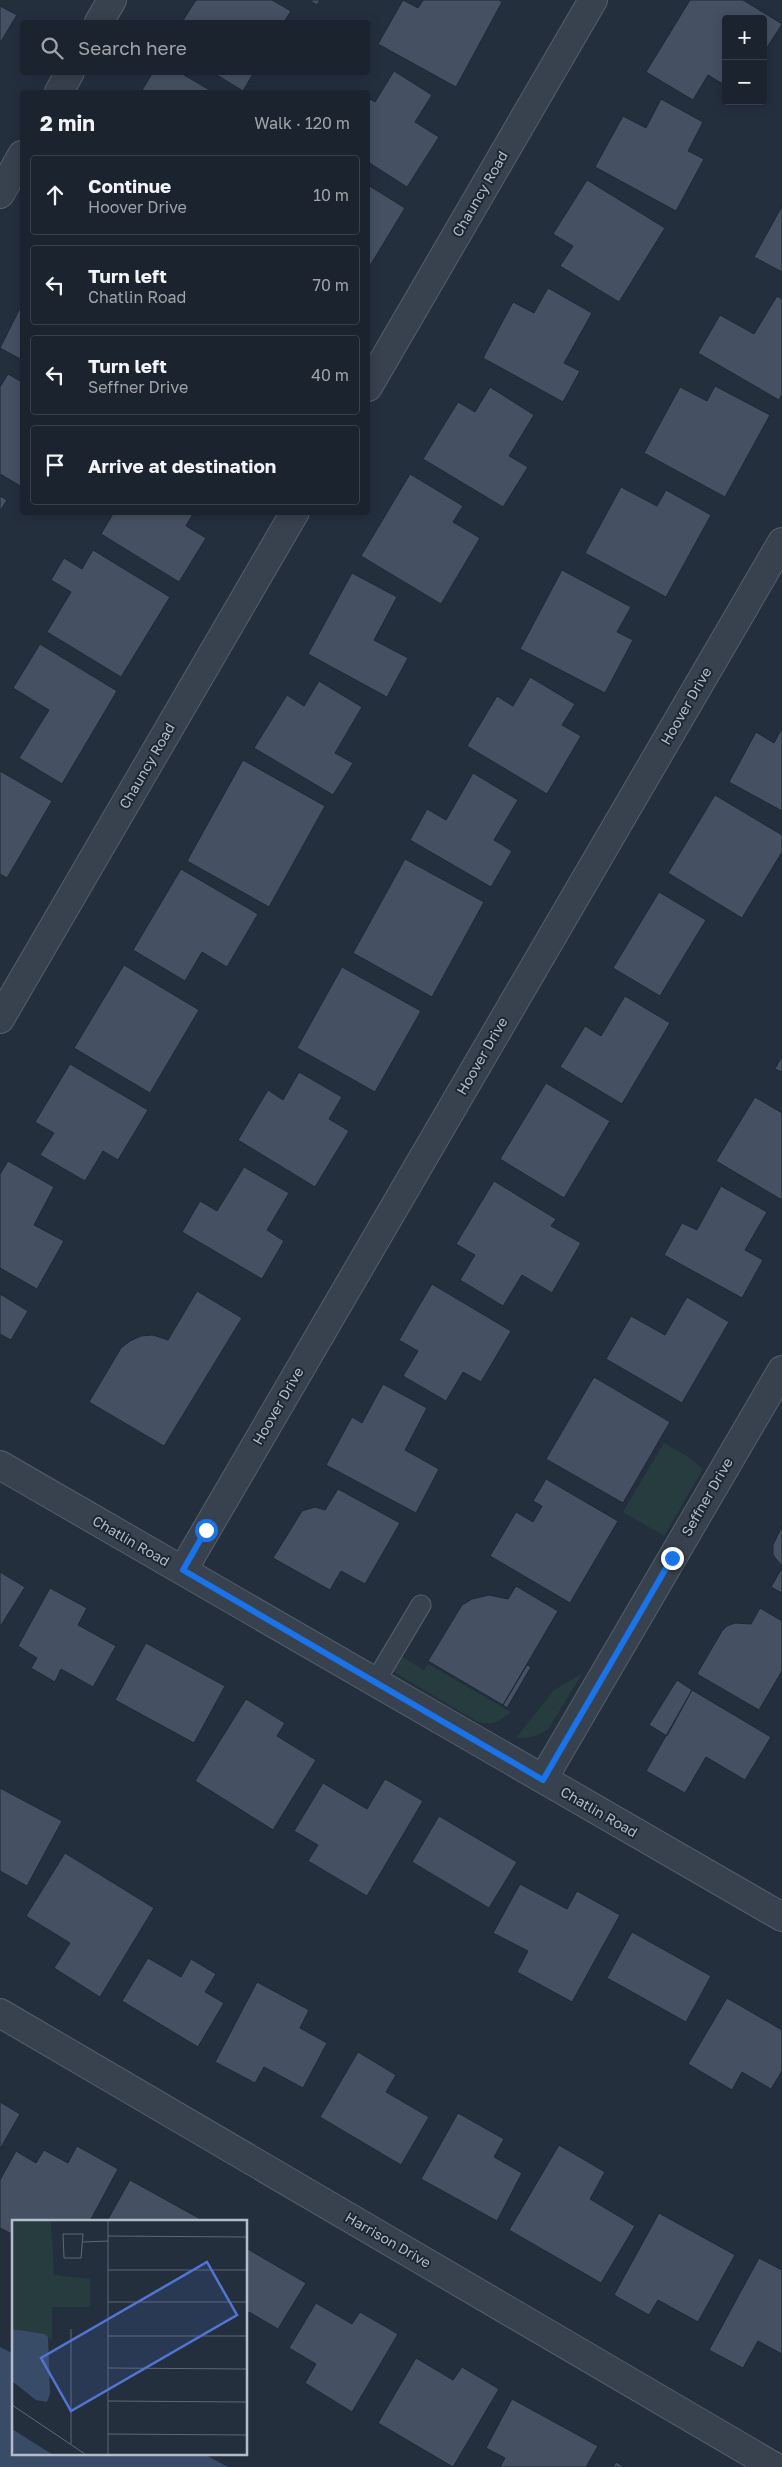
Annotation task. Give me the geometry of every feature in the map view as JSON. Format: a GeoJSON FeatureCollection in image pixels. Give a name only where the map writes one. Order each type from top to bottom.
{"type":"FeatureCollection","features":[{"type":"Feature","properties":{"kind":"street"},"geometry":{"type":"LineString","coordinates":[[100,20],[112,0]]}},
{"type":"Feature","properties":{"kind":"street","name":"Chauncy Road"},"geometry":{"type":"LineString","coordinates":[[370,384],[593,0]]}},
{"type":"Feature","properties":{"kind":"street"},"geometry":{"type":"LineString","coordinates":[[60,90],[68,75]]}},
{"type":"Feature","properties":{"kind":"street"},"geometry":{"type":"LineString","coordinates":[[0,194],[20,159]]}},
{"type":"Feature","properties":{"kind":"street","name":"Chauncy Road"},"geometry":{"type":"LineString","coordinates":[[0,1019],[293,515]]}},
{"type":"Feature","properties":{"kind":"street","name":"Hoover Drive"},"geometry":{"type":"LineString","coordinates":[[183,1570],[782,542]]}},
{"type":"Feature","properties":{"kind":"street","name":"Seffner Drive"},"geometry":{"type":"LineString","coordinates":[[543,1780],[782,1370]]}},
{"type":"Feature","properties":{"kind":"street","name":"Chatlin Road"},"geometry":{"type":"LineString","coordinates":[[0,1465],[782,1918]]}},
{"type":"Feature","properties":{"kind":"street","name":"Harrison Drive"},"geometry":{"type":"LineString","coordinates":[[0,2013],[775,2467]]}},
{"type":"Feature","properties":{"kind":"lane"},"geometry":{"type":"LineString","coordinates":[[375,1682],[421,1605]]}},
{"type":"Feature","properties":{"kind":"green space"},"geometry":{"type":"Polygon","coordinates":[[[664,1443],[690,1458],[703,1469],[664,1536],[623,1512],[664,1443]]]}},
{"type":"Feature","properties":{"kind":"green space"},"geometry":{"type":"Polygon","coordinates":[[[401,1656],[424,1670],[428,1664],[511,1712],[496,1722],[478,1722],[392,1671],[401,1656]]]}},
{"type":"Feature","properties":{"kind":"green space"},"geometry":{"type":"Polygon","coordinates":[[[582,1674],[549,1728],[533,1736],[516,1738],[554,1690],[582,1674]]]}},
{"type":"Feature","properties":{"kind":"water"},"geometry":{"type":"Polygon","coordinates":[[[0,2347],[12,2353],[12,2454],[204,2454],[228,2467],[0,2467],[0,2347]]]}},
{"type":"Feature","properties":{"kind":"building"},"geometry":{"type":"Polygon","coordinates":[[[196,0],[272,0],[291,11],[285,20],[183,20],[196,0]]]}},
{"type":"Feature","properties":{"kind":"building"},"geometry":{"type":"Polygon","coordinates":[[[309,0],[320,0],[317,5],[309,0]]]}},
{"type":"Feature","properties":{"kind":"building"},"geometry":{"type":"Polygon","coordinates":[[[403,0],[418,8],[423,0],[499,0],[502,2],[456,87],[378,44],[403,0]]]}},
{"type":"Feature","properties":{"kind":"building"},"geometry":{"type":"Polygon","coordinates":[[[690,0],[743,0],[782,24],[767,48],[767,15],[722,15],[722,84],[708,75],[693,100],[646,72],[690,0]]]}},
{"type":"Feature","properties":{"kind":"building"},"geometry":{"type":"Polygon","coordinates":[[[0,6],[17,15],[0,43],[0,6]]]}},
{"type":"Feature","properties":{"kind":"building"},"geometry":{"type":"Polygon","coordinates":[[[394,71],[432,95],[415,122],[439,137],[407,187],[370,163],[370,99],[375,102],[394,71]]]}},
{"type":"Feature","properties":{"kind":"building"},"geometry":{"type":"Polygon","coordinates":[[[151,75],[184,75],[210,90],[142,90],[151,75]]]}},
{"type":"Feature","properties":{"kind":"building"},"geometry":{"type":"Polygon","coordinates":[[[217,75],[252,75],[244,90],[217,75]]]}},
{"type":"Feature","properties":{"kind":"building"},"geometry":{"type":"Polygon","coordinates":[[[661,99],[703,122],[688,151],[704,159],[676,211],[595,167],[623,116],[646,128],[661,99]]]}},
{"type":"Feature","properties":{"kind":"building"},"geometry":{"type":"Polygon","coordinates":[[[587,180],[665,228],[619,302],[560,266],[573,246],[553,234],[587,180]]]}},
{"type":"Feature","properties":{"kind":"building"},"geometry":{"type":"Polygon","coordinates":[[[370,186],[405,208],[370,266],[370,186]]]}},
{"type":"Feature","properties":{"kind":"building"},"geometry":{"type":"Polygon","coordinates":[[[782,206],[782,272],[754,257],[782,206]]]}},
{"type":"Feature","properties":{"kind":"building"},"geometry":{"type":"Polygon","coordinates":[[[548,288],[592,313],[564,363],[580,371],[563,402],[483,358],[513,302],[534,313],[548,288]]]}},
{"type":"Feature","properties":{"kind":"building"},"geometry":{"type":"Polygon","coordinates":[[[777,296],[782,299],[782,394],[779,400],[698,353],[720,315],[754,334],[777,296]]]}},
{"type":"Feature","properties":{"kind":"building"},"geometry":{"type":"Polygon","coordinates":[[[20,308],[20,359],[0,348],[20,308]]]}},
{"type":"Feature","properties":{"kind":"building"},"geometry":{"type":"Polygon","coordinates":[[[8,374],[20,381],[20,486],[0,474],[0,387],[8,374]]]}},
{"type":"Feature","properties":{"kind":"building"},"geometry":{"type":"Polygon","coordinates":[[[715,386],[770,415],[725,497],[644,453],[680,387],[707,401],[715,386]]]}},
{"type":"Feature","properties":{"kind":"building"},"geometry":{"type":"Polygon","coordinates":[[[490,387],[534,415],[509,456],[528,467],[503,507],[423,459],[458,402],[475,412],[490,387]]]}},
{"type":"Feature","properties":{"kind":"building"},"geometry":{"type":"Polygon","coordinates":[[[410,474],[463,506],[453,522],[480,538],[441,604],[361,556],[410,474]]]}},
{"type":"Feature","properties":{"kind":"building"},"geometry":{"type":"Polygon","coordinates":[[[621,487],[657,506],[666,490],[711,515],[666,597],[585,553],[621,487]]]}},
{"type":"Feature","properties":{"kind":"building"},"geometry":{"type":"Polygon","coordinates":[[[0,496],[7,500],[0,511],[0,496]]]}},
{"type":"Feature","properties":{"kind":"building"},"geometry":{"type":"Polygon","coordinates":[[[112,515],[192,515],[186,526],[206,538],[179,582],[101,534],[112,515]]]}},
{"type":"Feature","properties":{"kind":"building"},"geometry":{"type":"Polygon","coordinates":[[[93,550],[170,597],[121,677],[47,632],[71,592],[51,580],[64,558],[82,569],[93,550]]]}},
{"type":"Feature","properties":{"kind":"building"},"geometry":{"type":"Polygon","coordinates":[[[562,570],[631,607],[617,632],[633,640],[605,693],[520,649],[562,570]]]}},
{"type":"Feature","properties":{"kind":"building"},"geometry":{"type":"Polygon","coordinates":[[[352,573],[397,597],[374,640],[408,658],[387,697],[308,654],[352,573]]]}},
{"type":"Feature","properties":{"kind":"building"},"geometry":{"type":"Polygon","coordinates":[[[40,644],[117,691],[62,784],[19,758],[49,710],[13,688],[40,644]]]}},
{"type":"Feature","properties":{"kind":"building"},"geometry":{"type":"Polygon","coordinates":[[[530,677],[575,704],[562,725],[581,736],[547,794],[467,746],[497,696],[513,706],[530,677]]]}},
{"type":"Feature","properties":{"kind":"building"},"geometry":{"type":"Polygon","coordinates":[[[319,681],[362,707],[335,753],[353,763],[333,795],[254,748],[287,695],[304,706],[319,681]]]}},
{"type":"Feature","properties":{"kind":"building"},"geometry":{"type":"Polygon","coordinates":[[[782,728],[782,811],[729,782],[756,732],[774,743],[782,728]]]}},
{"type":"Feature","properties":{"kind":"building"},"geometry":{"type":"Polygon","coordinates":[[[243,760],[325,806],[269,907],[187,861],[243,760]]]}},
{"type":"Feature","properties":{"kind":"building"},"geometry":{"type":"Polygon","coordinates":[[[0,771],[52,801],[7,878],[0,874],[0,771]]]}},
{"type":"Feature","properties":{"kind":"building"},"geometry":{"type":"Polygon","coordinates":[[[473,773],[518,800],[494,840],[512,851],[491,887],[410,840],[427,809],[446,820],[473,773]]]}},
{"type":"Feature","properties":{"kind":"building"},"geometry":{"type":"Polygon","coordinates":[[[715,795],[782,835],[782,852],[742,918],[668,873],[715,795]]]}},
{"type":"Feature","properties":{"kind":"building"},"geometry":{"type":"Polygon","coordinates":[[[405,859],[484,902],[432,997],[353,953],[405,859]]]}},
{"type":"Feature","properties":{"kind":"building"},"geometry":{"type":"Polygon","coordinates":[[[181,869],[258,914],[227,967],[202,952],[185,981],[133,950],[181,869]]]}},
{"type":"Feature","properties":{"kind":"building"},"geometry":{"type":"Polygon","coordinates":[[[659,892],[706,920],[660,996],[613,968],[659,892]]]}},
{"type":"Feature","properties":{"kind":"building"},"geometry":{"type":"Polygon","coordinates":[[[124,965],[199,1010],[150,1093],[74,1048],[124,965]]]}},
{"type":"Feature","properties":{"kind":"building"},"geometry":{"type":"Polygon","coordinates":[[[342,967],[421,1011],[375,1092],[297,1048],[342,967]]]}},
{"type":"Feature","properties":{"kind":"building"},"geometry":{"type":"Polygon","coordinates":[[[625,996],[670,1023],[622,1104],[560,1067],[585,1026],[601,1036],[625,996]]]}},
{"type":"Feature","properties":{"kind":"building"},"geometry":{"type":"Polygon","coordinates":[[[782,1056],[782,1072],[775,1069],[782,1056]]]}},
{"type":"Feature","properties":{"kind":"building"},"geometry":{"type":"Polygon","coordinates":[[[70,1064],[148,1110],[118,1160],[103,1151],[85,1181],[40,1155],[54,1133],[35,1122],[70,1064]]]}},
{"type":"Feature","properties":{"kind":"building"},"geometry":{"type":"Polygon","coordinates":[[[299,1072],[342,1097],[329,1119],[349,1131],[315,1187],[238,1140],[268,1090],[283,1100],[299,1072]]]}},
{"type":"Feature","properties":{"kind":"building"},"geometry":{"type":"Polygon","coordinates":[[[546,1083],[610,1121],[564,1198],[500,1159],[546,1083]]]}},
{"type":"Feature","properties":{"kind":"building"},"geometry":{"type":"Polygon","coordinates":[[[755,1097],[782,1113],[782,1200],[716,1161],[755,1097]]]}},
{"type":"Feature","properties":{"kind":"building"},"geometry":{"type":"Polygon","coordinates":[[[8,1161],[54,1187],[34,1225],[64,1241],[37,1289],[0,1268],[0,1174],[8,1161]]]}},
{"type":"Feature","properties":{"kind":"building"},"geometry":{"type":"Polygon","coordinates":[[[244,1167],[289,1193],[267,1230],[284,1241],[262,1279],[182,1232],[200,1201],[217,1211],[244,1167]]]}},
{"type":"Feature","properties":{"kind":"building"},"geometry":{"type":"Polygon","coordinates":[[[494,1181],[556,1219],[551,1226],[581,1243],[552,1293],[522,1275],[503,1306],[460,1280],[475,1255],[456,1244],[494,1181]]]}},
{"type":"Feature","properties":{"kind":"building"},"geometry":{"type":"Polygon","coordinates":[[[721,1186],[767,1212],[745,1250],[763,1260],[742,1298],[664,1255],[682,1223],[697,1230],[721,1186]]]}},
{"type":"Feature","properties":{"kind":"building"},"geometry":{"type":"Polygon","coordinates":[[[432,1284],[511,1331],[481,1382],[463,1372],[446,1401],[403,1376],[418,1351],[399,1340],[432,1284]]]}},
{"type":"Feature","properties":{"kind":"building"},"geometry":{"type":"Polygon","coordinates":[[[197,1291],[242,1318],[164,1446],[89,1402],[121,1348],[141,1336],[153,1335],[168,1340],[197,1291]]]}},
{"type":"Feature","properties":{"kind":"building"},"geometry":{"type":"Polygon","coordinates":[[[0,1294],[28,1311],[11,1340],[0,1334],[0,1294]]]}},
{"type":"Feature","properties":{"kind":"building"},"geometry":{"type":"Polygon","coordinates":[[[687,1297],[729,1322],[682,1403],[606,1359],[631,1316],[665,1335],[687,1297]]]}},
{"type":"Feature","properties":{"kind":"building"},"geometry":{"type":"Polygon","coordinates":[[[594,1377],[670,1422],[623,1503],[546,1459],[594,1377]]]}},
{"type":"Feature","properties":{"kind":"building"},"geometry":{"type":"Polygon","coordinates":[[[383,1384],[427,1408],[405,1450],[439,1469],[416,1513],[326,1465],[352,1417],[362,1423],[383,1384]]]}},
{"type":"Feature","properties":{"kind":"building"},"geometry":{"type":"Polygon","coordinates":[[[546,1479],[618,1521],[570,1603],[490,1556],[516,1512],[533,1522],[542,1506],[533,1501],[546,1479]]]}},
{"type":"Feature","properties":{"kind":"building"},"geometry":{"type":"Polygon","coordinates":[[[338,1489],[400,1523],[365,1584],[341,1571],[330,1590],[273,1558],[302,1511],[315,1507],[325,1510],[338,1489]]]}},
{"type":"Feature","properties":{"kind":"building"},"geometry":{"type":"Polygon","coordinates":[[[782,1526],[782,1566],[773,1555],[773,1545],[782,1526]]]}},
{"type":"Feature","properties":{"kind":"building"},"geometry":{"type":"Polygon","coordinates":[[[782,1568],[782,1593],[771,1587],[782,1568]]]}},
{"type":"Feature","properties":{"kind":"building"},"geometry":{"type":"Polygon","coordinates":[[[0,1572],[25,1587],[0,1627],[0,1572]]]}},
{"type":"Feature","properties":{"kind":"building"},"geometry":{"type":"Polygon","coordinates":[[[516,1586],[558,1611],[503,1705],[428,1661],[462,1605],[472,1599],[489,1595],[508,1599],[516,1586]]]}},
{"type":"Feature","properties":{"kind":"building"},"geometry":{"type":"Polygon","coordinates":[[[50,1588],[87,1608],[78,1625],[116,1646],[93,1687],[61,1669],[55,1682],[31,1668],[37,1658],[18,1646],[50,1588]]]}},
{"type":"Feature","properties":{"kind":"building"},"geometry":{"type":"Polygon","coordinates":[[[760,1608],[782,1621],[782,1671],[759,1710],[697,1674],[722,1631],[727,1626],[735,1623],[751,1624],[760,1608]]]}},
{"type":"Feature","properties":{"kind":"building"},"geometry":{"type":"Polygon","coordinates":[[[146,1643],[225,1686],[194,1743],[115,1700],[146,1643]]]}},
{"type":"Feature","properties":{"kind":"building"},"geometry":{"type":"Polygon","coordinates":[[[527,1665],[531,1667],[507,1708],[503,1705],[527,1665]]]}},
{"type":"Feature","properties":{"kind":"building"},"geometry":{"type":"Polygon","coordinates":[[[677,1680],[692,1690],[667,1736],[649,1725],[677,1680]]]}},
{"type":"Feature","properties":{"kind":"building"},"geometry":{"type":"Polygon","coordinates":[[[692,1690],[771,1737],[745,1780],[706,1757],[685,1793],[646,1771],[692,1690]]]}},
{"type":"Feature","properties":{"kind":"building"},"geometry":{"type":"Polygon","coordinates":[[[246,1699],[285,1723],[277,1736],[316,1760],[273,1830],[195,1781],[246,1699]]]}},
{"type":"Feature","properties":{"kind":"building"},"geometry":{"type":"Polygon","coordinates":[[[385,1779],[423,1801],[367,1896],[308,1861],[318,1845],[294,1831],[323,1783],[367,1809],[385,1779]]]}},
{"type":"Feature","properties":{"kind":"building"},"geometry":{"type":"Polygon","coordinates":[[[0,1788],[62,1821],[27,1886],[0,1871],[0,1788]]]}},
{"type":"Feature","properties":{"kind":"building"},"geometry":{"type":"Polygon","coordinates":[[[439,1816],[517,1862],[489,1908],[412,1862],[439,1816]]]}},
{"type":"Feature","properties":{"kind":"building"},"geometry":{"type":"Polygon","coordinates":[[[65,1853],[154,1908],[100,1997],[54,1968],[70,1943],[26,1916],[65,1853]]]}},
{"type":"Feature","properties":{"kind":"building"},"geometry":{"type":"Polygon","coordinates":[[[520,1884],[567,1909],[577,1891],[620,1915],[572,2002],[517,1972],[528,1951],[493,1933],[520,1884]]]}},
{"type":"Feature","properties":{"kind":"building"},"geometry":{"type":"Polygon","coordinates":[[[632,1932],[711,1976],[686,2022],[607,1978],[632,1932]]]}},
{"type":"Feature","properties":{"kind":"building"},"geometry":{"type":"Polygon","coordinates":[[[148,1958],[181,1977],[191,1959],[216,1974],[205,1992],[224,2003],[198,2047],[122,2001],[148,1958]]]}},
{"type":"Feature","properties":{"kind":"building"},"geometry":{"type":"Polygon","coordinates":[[[257,1982],[309,2010],[300,2028],[327,2043],[303,2088],[264,2067],[255,2083],[215,2062],[257,1982]]]}},
{"type":"Feature","properties":{"kind":"building"},"geometry":{"type":"Polygon","coordinates":[[[727,1998],[782,2030],[782,2071],[771,2089],[742,2072],[732,2090],[688,2064],[727,1998]]]}},
{"type":"Feature","properties":{"kind":"building"},"geometry":{"type":"Polygon","coordinates":[[[358,2052],[396,2075],[386,2092],[429,2117],[401,2165],[320,2117],[358,2052]]]}},
{"type":"Feature","properties":{"kind":"building"},"geometry":{"type":"Polygon","coordinates":[[[0,2102],[20,2114],[0,2149],[0,2102]]]}},
{"type":"Feature","properties":{"kind":"building"},"geometry":{"type":"Polygon","coordinates":[[[458,2113],[504,2139],[494,2157],[522,2173],[497,2221],[421,2179],[458,2113]]]}},
{"type":"Feature","properties":{"kind":"building"},"geometry":{"type":"Polygon","coordinates":[[[559,2145],[605,2172],[590,2199],[635,2226],[601,2283],[509,2230],[559,2145]]]}},
{"type":"Feature","properties":{"kind":"building"},"geometry":{"type":"Polygon","coordinates":[[[77,2146],[118,2169],[91,2220],[12,2220],[12,2234],[0,2228],[0,2180],[16,2151],[36,2163],[44,2150],[68,2163],[77,2146]]]}},
{"type":"Feature","properties":{"kind":"building"},"geometry":{"type":"Polygon","coordinates":[[[130,2180],[202,2220],[108,2220],[130,2180]]]}},
{"type":"Feature","properties":{"kind":"building"},"geometry":{"type":"Polygon","coordinates":[[[659,2213],[735,2255],[698,2322],[658,2300],[649,2315],[614,2295],[659,2213]]]}},
{"type":"Feature","properties":{"kind":"building"},"geometry":{"type":"Polygon","coordinates":[[[248,2249],[306,2283],[278,2329],[249,2312],[248,2313],[248,2249]]]}},
{"type":"Feature","properties":{"kind":"building"},"geometry":{"type":"Polygon","coordinates":[[[759,2258],[782,2270],[782,2354],[758,2341],[743,2368],[709,2350],[759,2258]]]}},
{"type":"Feature","properties":{"kind":"building"},"geometry":{"type":"Polygon","coordinates":[[[316,2303],[352,2324],[360,2312],[398,2334],[352,2412],[305,2383],[316,2364],[289,2348],[316,2303]]]}},
{"type":"Feature","properties":{"kind":"building"},"geometry":{"type":"Polygon","coordinates":[[[416,2358],[453,2380],[462,2367],[499,2389],[453,2467],[378,2423],[416,2358]]]}},
{"type":"Feature","properties":{"kind":"building"},"geometry":{"type":"Polygon","coordinates":[[[512,2399],[598,2446],[586,2467],[500,2467],[505,2458],[486,2448],[512,2399]]]}},
{"type":"Feature","properties":{"kind":"building"},"geometry":{"type":"Polygon","coordinates":[[[616,2462],[625,2467],[613,2467],[616,2462]]]}},
{"type":"Feature","properties":{"kind":"route"},"geometry":{"type":"LineString","coordinates":[[206,1530],[183,1570],[543,1780],[672,1558]]}}]}
